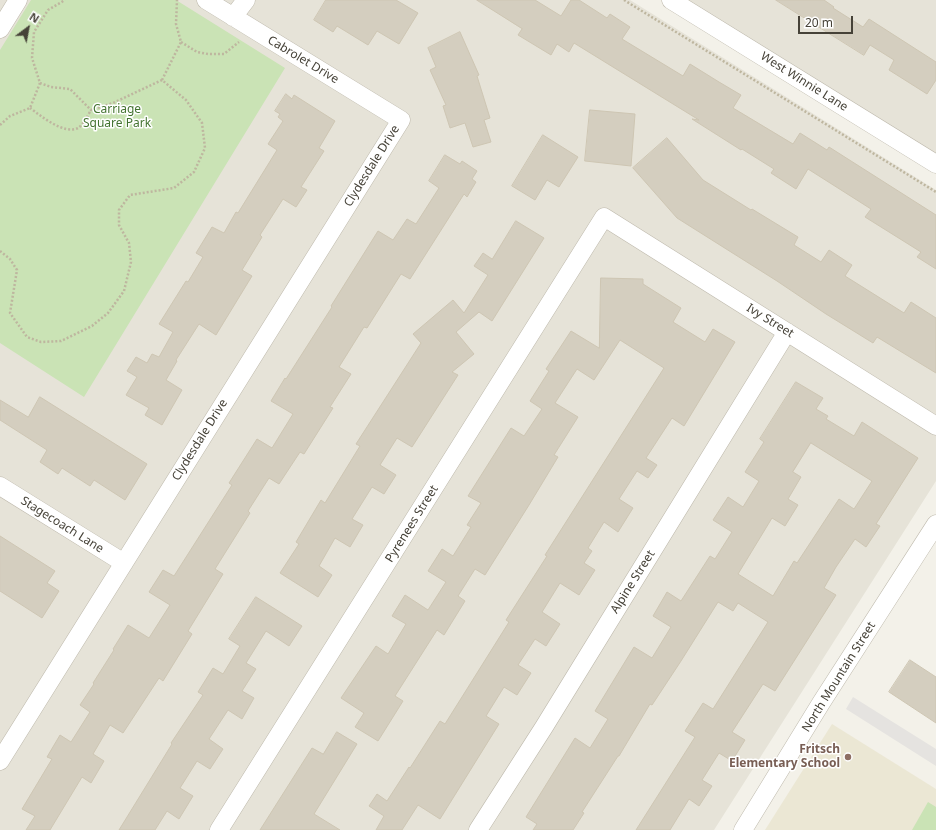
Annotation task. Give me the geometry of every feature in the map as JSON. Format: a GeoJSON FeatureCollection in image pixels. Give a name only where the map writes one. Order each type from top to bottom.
{"type":"FeatureCollection","features":[{"type":"Feature","properties":{"kind":"street"},"geometry":{"type":"LineString","coordinates":[[0,29],[18,0]]}},
{"type":"Feature","properties":{"kind":"street","name":"Cabrolet Drive"},"geometry":{"type":"LineString","coordinates":[[206,0],[401,120]]}},
{"type":"Feature","properties":{"kind":"street"},"geometry":{"type":"LineString","coordinates":[[233,17],[246,0]]}},
{"type":"Feature","properties":{"kind":"street","name":"West Winnie Lane"},"geometry":{"type":"LineString","coordinates":[[671,0],[936,164]]}},
{"type":"Feature","properties":{"kind":"street","name":"Clydesdale Drive"},"geometry":{"type":"LineString","coordinates":[[0,761],[401,120]]}},
{"type":"Feature","properties":{"kind":"street","name":"Ivy Street"},"geometry":{"type":"LineString","coordinates":[[604,217],[936,426]]}},
{"type":"Feature","properties":{"kind":"street","name":"Pyrenees Street"},"geometry":{"type":"LineString","coordinates":[[219,830],[604,217]]}},
{"type":"Feature","properties":{"kind":"street","name":"Alpine Street"},"geometry":{"type":"LineString","coordinates":[[478,830],[544,727],[787,332]]}},
{"type":"Feature","properties":{"kind":"street","name":"Stagecoach Lane"},"geometry":{"type":"LineString","coordinates":[[0,486],[124,564]]}},
{"type":"Feature","properties":{"kind":"street","name":"North Mountain Street"},"geometry":{"type":"LineString","coordinates":[[743,830],[821,703],[936,524]]}},
{"type":"Feature","properties":{"kind":"path"},"geometry":{"type":"LineString","coordinates":[[0,125],[10,116],[30,108],[40,83],[32,58],[34,32],[48,10],[65,0]]}},
{"type":"Feature","properties":{"kind":"path"},"geometry":{"type":"LineString","coordinates":[[30,108],[46,120],[68,130],[78,127],[91,110],[113,103],[162,80],[181,42],[176,24],[177,0]]}},
{"type":"Feature","properties":{"kind":"path"},"geometry":{"type":"LineString","coordinates":[[624,0],[936,192]]}},
{"type":"Feature","properties":{"kind":"path"},"geometry":{"type":"LineString","coordinates":[[181,42],[197,52],[224,54],[241,40]]}},
{"type":"Feature","properties":{"kind":"path"},"geometry":{"type":"LineString","coordinates":[[0,251],[10,259],[17,270],[10,313],[27,337],[41,342],[61,340],[92,326],[108,313],[124,291],[131,262],[129,243],[119,225],[119,210],[130,195],[174,188],[194,172],[205,148],[202,122],[186,100],[162,80]]}},
{"type":"Feature","properties":{"kind":"path"},"geometry":{"type":"LineString","coordinates":[[40,83],[51,87],[70,89],[91,110]]}},
{"type":"Feature","properties":{"kind":"shaded area"},"geometry":{"type":"Polygon","coordinates":[[[0,0],[630,0],[936,190],[936,481],[714,830],[0,830],[0,0]]]}},
{"type":"Feature","properties":{"kind":"shaded area"},"geometry":{"type":"Polygon","coordinates":[[[673,0],[936,0],[936,163],[673,0]]]}},
{"type":"Feature","properties":{"kind":"shaded area"},"geometry":{"type":"Polygon","coordinates":[[[853,697],[936,749],[936,766],[846,709],[853,697]]]}},
{"type":"Feature","properties":{"kind":"shaded area","name":"Fritsch Elementary School"},"geometry":{"type":"Polygon","coordinates":[[[832,724],[936,789],[936,830],[765,830],[832,724]]]}},
{"type":"Feature","properties":{"kind":"green space","name":"Carriage Square Park"},"geometry":{"type":"Polygon","coordinates":[[[31,0],[176,0],[285,68],[84,397],[0,343],[0,50],[31,0]]]}},
{"type":"Feature","properties":{"kind":"green space"},"geometry":{"type":"Polygon","coordinates":[[[928,802],[936,807],[936,830],[912,830],[928,802]]]}},
{"type":"Feature","properties":{"kind":"building"},"geometry":{"type":"Polygon","coordinates":[[[326,0],[396,0],[418,13],[399,44],[377,31],[368,45],[337,26],[333,32],[314,20],[326,0]]]}},
{"type":"Feature","properties":{"kind":"building"},"geometry":{"type":"Polygon","coordinates":[[[477,0],[535,0],[561,16],[571,0],[579,0],[607,18],[610,14],[630,27],[622,39],[683,76],[690,64],[741,95],[733,108],[793,144],[800,133],[827,150],[829,147],[936,215],[936,269],[917,257],[921,252],[865,217],[871,209],[808,169],[796,189],[771,173],[774,169],[742,149],[741,150],[692,119],[699,120],[574,43],[569,52],[557,44],[551,55],[518,35],[522,29],[477,0]]]}},
{"type":"Feature","properties":{"kind":"building"},"geometry":{"type":"Polygon","coordinates":[[[776,0],[824,0],[834,7],[833,8],[863,27],[869,19],[936,62],[936,80],[927,94],[889,70],[894,60],[870,45],[864,55],[776,0]]]}},
{"type":"Feature","properties":{"kind":"building"},"geometry":{"type":"Polygon","coordinates":[[[460,32],[479,75],[477,76],[490,118],[484,120],[491,142],[473,147],[465,123],[450,128],[443,106],[446,105],[430,70],[436,67],[428,48],[460,32]]]}},
{"type":"Feature","properties":{"kind":"building"},"geometry":{"type":"Polygon","coordinates":[[[286,94],[292,99],[294,95],[335,121],[319,148],[324,151],[301,187],[307,190],[296,207],[283,199],[260,235],[262,237],[242,270],[252,276],[216,335],[199,324],[176,360],[177,361],[166,380],[182,390],[162,425],[145,415],[149,408],[126,395],[137,377],[127,371],[136,357],[147,363],[152,354],[159,357],[173,332],[159,324],[203,257],[196,253],[212,227],[224,233],[277,150],[268,144],[283,121],[278,117],[280,114],[275,111],[286,94]]]}},
{"type":"Feature","properties":{"kind":"building"},"geometry":{"type":"Polygon","coordinates":[[[590,110],[635,114],[631,166],[585,161],[590,110]]]}},
{"type":"Feature","properties":{"kind":"building"},"geometry":{"type":"Polygon","coordinates":[[[543,135],[578,157],[559,187],[547,180],[535,200],[512,186],[543,135]]]}},
{"type":"Feature","properties":{"kind":"building"},"geometry":{"type":"Polygon","coordinates":[[[667,138],[703,180],[798,237],[794,245],[821,262],[829,250],[852,265],[845,276],[904,313],[911,302],[936,318],[936,373],[877,337],[873,343],[677,218],[633,168],[667,138]]]}},
{"type":"Feature","properties":{"kind":"building"},"geometry":{"type":"Polygon","coordinates":[[[445,155],[460,164],[462,161],[477,171],[472,179],[476,182],[467,197],[464,194],[410,279],[401,274],[367,328],[364,327],[339,367],[351,374],[330,407],[333,408],[304,454],[300,452],[279,484],[269,478],[248,511],[250,513],[215,569],[223,574],[188,631],[192,634],[163,681],[159,678],[123,733],[110,725],[93,754],[104,761],[91,783],[82,777],[50,830],[26,830],[35,816],[22,809],[52,759],[47,757],[60,735],[71,742],[90,712],[80,705],[94,684],[93,683],[114,650],[113,649],[128,625],[149,638],[170,605],[149,592],[163,570],[174,576],[232,485],[229,483],[257,439],[272,448],[293,414],[271,401],[332,307],[331,306],[378,231],[393,240],[407,219],[416,224],[439,188],[429,181],[445,155]]]}},
{"type":"Feature","properties":{"kind":"building"},"geometry":{"type":"Polygon","coordinates":[[[516,221],[544,238],[492,321],[479,312],[456,332],[474,354],[452,372],[458,375],[412,447],[397,438],[380,465],[396,475],[384,494],[372,487],[352,519],[363,525],[350,547],[335,538],[319,566],[332,575],[318,597],[280,573],[299,544],[296,542],[321,500],[325,503],[360,446],[356,444],[421,343],[413,334],[453,300],[464,313],[488,275],[474,266],[483,253],[492,259],[516,221]]]}},
{"type":"Feature","properties":{"kind":"building"},"geometry":{"type":"Polygon","coordinates":[[[601,278],[643,279],[643,284],[681,308],[673,322],[705,342],[713,329],[735,342],[684,426],[672,418],[646,458],[657,465],[648,478],[637,471],[619,499],[633,508],[618,532],[604,522],[588,548],[592,551],[584,563],[595,570],[579,595],[560,583],[542,612],[560,624],[546,646],[535,639],[518,665],[531,673],[517,695],[504,687],[486,716],[499,724],[440,819],[418,805],[402,830],[376,830],[384,816],[369,806],[377,794],[387,801],[440,721],[445,724],[509,622],[506,620],[547,556],[545,555],[664,368],[620,340],[594,380],[577,369],[555,403],[578,417],[554,455],[558,457],[529,505],[485,575],[475,569],[458,596],[465,601],[444,635],[437,630],[395,696],[403,701],[378,741],[355,727],[364,713],[341,698],[376,646],[388,654],[406,624],[392,616],[405,595],[428,610],[446,582],[428,571],[442,549],[453,556],[471,527],[467,525],[481,503],[468,496],[511,428],[524,436],[542,409],[530,401],[549,371],[546,369],[571,331],[599,348],[601,278]]]}},
{"type":"Feature","properties":{"kind":"building"},"geometry":{"type":"Polygon","coordinates":[[[796,382],[823,398],[816,409],[828,416],[826,419],[854,436],[862,422],[918,458],[876,524],[880,526],[866,547],[855,539],[836,567],[824,588],[836,595],[775,691],[763,684],[732,732],[745,740],[732,761],[719,753],[702,780],[712,786],[699,806],[689,799],[670,830],[636,830],[695,737],[685,731],[703,703],[713,709],[768,622],[738,603],[733,611],[718,602],[652,705],[650,704],[619,756],[582,812],[584,813],[573,830],[533,830],[537,824],[526,817],[575,738],[590,748],[608,719],[595,711],[634,647],[652,658],[671,627],[653,616],[667,592],[681,601],[710,556],[715,559],[732,532],[713,520],[728,497],[743,507],[759,481],[745,472],[764,442],[760,439],[796,382]],[[811,443],[793,472],[801,477],[788,499],[798,505],[785,526],[772,518],[738,574],[773,596],[794,561],[797,563],[839,499],[854,509],[872,481],[811,443]]]}},
{"type":"Feature","properties":{"kind":"building"},"geometry":{"type":"Polygon","coordinates":[[[40,397],[147,464],[125,500],[94,480],[90,486],[62,468],[58,474],[40,462],[47,450],[0,420],[0,400],[28,417],[40,397]]]}},
{"type":"Feature","properties":{"kind":"building"},"geometry":{"type":"Polygon","coordinates":[[[0,536],[55,571],[47,583],[59,591],[42,618],[0,591],[0,536]]]}},
{"type":"Feature","properties":{"kind":"building"},"geometry":{"type":"Polygon","coordinates":[[[256,597],[302,626],[289,646],[266,631],[246,663],[256,669],[242,691],[254,698],[242,719],[228,710],[209,739],[223,749],[210,769],[197,761],[180,788],[193,796],[179,819],[167,811],[155,830],[119,830],[172,744],[171,743],[203,695],[198,692],[213,668],[223,674],[240,646],[229,639],[256,597]]]}},
{"type":"Feature","properties":{"kind":"building"},"geometry":{"type":"Polygon","coordinates":[[[910,660],[936,677],[936,723],[889,692],[910,660]]]}},
{"type":"Feature","properties":{"kind":"building"},"geometry":{"type":"Polygon","coordinates":[[[337,732],[357,744],[314,814],[340,830],[260,830],[312,748],[323,754],[337,732]]]}},
{"type":"Feature","properties":{"kind":"place","name":"Fritsch Elementary School"},"geometry":{"type":"Point","coordinates":[848,757]}}]}
